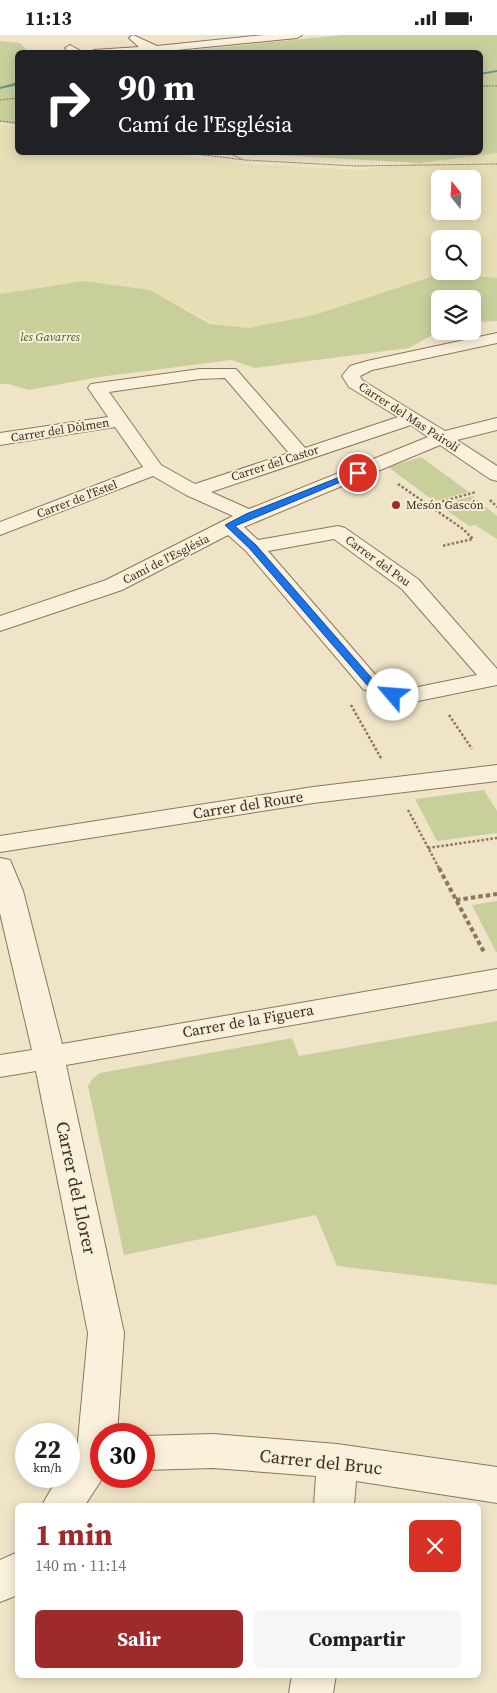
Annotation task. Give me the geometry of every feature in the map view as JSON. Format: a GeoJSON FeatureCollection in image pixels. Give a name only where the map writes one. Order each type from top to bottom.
{"type":"FeatureCollection","features":[{"type":"Feature","properties":{"kind":"street"},"geometry":{"type":"LineString","coordinates":[[140,50],[296,35]]}},
{"type":"Feature","properties":{"kind":"street"},"geometry":{"type":"LineString","coordinates":[[134,38],[144,45],[156,49]]}},
{"type":"Feature","properties":{"kind":"street","name":"Carrer del Mas Pairolí"},"geometry":{"type":"LineString","coordinates":[[497,338],[367,365],[356,370],[351,376],[355,383],[413,418],[497,475]]}},
{"type":"Feature","properties":{"kind":"street"},"geometry":{"type":"LineString","coordinates":[[301,455],[230,373],[200,374],[97,388],[154,469],[193,491],[239,521],[253,547],[372,684],[393,695],[418,694],[495,679]]}},
{"type":"Feature","properties":{"kind":"street","name":"Carrer del Castor"},"geometry":{"type":"LineString","coordinates":[[193,491],[413,418]]}},
{"type":"Feature","properties":{"kind":"street","name":"Carrer del Dòlmen"},"geometry":{"type":"LineString","coordinates":[[0,439],[120,421]]}},
{"type":"Feature","properties":{"kind":"street","name":"Camí de l'Església"},"geometry":{"type":"LineString","coordinates":[[0,624],[114,585],[239,521],[441,438],[497,425]]}},
{"type":"Feature","properties":{"kind":"street","name":"Carrer de l'Estel"},"geometry":{"type":"LineString","coordinates":[[0,529],[154,469]]}},
{"type":"Feature","properties":{"kind":"street","name":"Carrer del Pou"},"geometry":{"type":"LineString","coordinates":[[253,547],[338,532],[410,584],[495,679]]}},
{"type":"Feature","properties":{"kind":"street","name":"Carrer del Roure"},"geometry":{"type":"LineString","coordinates":[[0,844],[313,795],[493,774]]}},
{"type":"Feature","properties":{"kind":"street","name":"Carrer del Llorer"},"geometry":{"type":"LineString","coordinates":[[0,866],[9,891],[49,1057],[106,1333],[100,1423]]}},
{"type":"Feature","properties":{"kind":"street","name":"Carrer de la Figuera"},"geometry":{"type":"LineString","coordinates":[[0,1066],[492,970]]}},
{"type":"Feature","properties":{"kind":"street","name":"Carrer del Bruc"},"geometry":{"type":"LineString","coordinates":[[155,1453],[213,1451],[337,1461],[497,1485]]}},
{"type":"Feature","properties":{"kind":"street"},"geometry":{"type":"LineString","coordinates":[[334,1503],[337,1461]]}},
{"type":"Feature","properties":{"kind":"street","name":"Carrer del Llorer"},"geometry":{"type":"LineString","coordinates":[[63,1503],[90,1466]]}},
{"type":"Feature","properties":{"kind":"street"},"geometry":{"type":"LineString","coordinates":[[0,1583],[15,1573]]}},
{"type":"Feature","properties":{"kind":"street"},"geometry":{"type":"LineString","coordinates":[[311,1693],[314,1678]]}},
{"type":"Feature","properties":{"kind":"path"},"geometry":{"type":"LineString","coordinates":[[483,86],[497,86]]}},
{"type":"Feature","properties":{"kind":"path"},"geometry":{"type":"LineString","coordinates":[[0,100],[15,98]]}},
{"type":"Feature","properties":{"kind":"path"},"geometry":{"type":"LineString","coordinates":[[0,121],[15,123]]}},
{"type":"Feature","properties":{"kind":"path"},"geometry":{"type":"LineString","coordinates":[[204,155],[245,160],[358,166],[497,164]]}},
{"type":"Feature","properties":{"kind":"path"},"geometry":{"type":"LineString","coordinates":[[233,155],[245,160]]}},
{"type":"Feature","properties":{"kind":"path"},"geometry":{"type":"LineString","coordinates":[[429,505],[480,491],[454,469],[469,456]]}},
{"type":"Feature","properties":{"kind":"path"},"geometry":{"type":"LineString","coordinates":[[373,466],[463,529],[473,539],[442,546]]}},
{"type":"Feature","properties":{"kind":"path"},"geometry":{"type":"LineString","coordinates":[[372,684],[346,695],[396,785],[492,970]]}},
{"type":"Feature","properties":{"kind":"path"},"geometry":{"type":"LineString","coordinates":[[432,691],[493,774]]}},
{"type":"Feature","properties":{"kind":"path"},"geometry":{"type":"LineString","coordinates":[[428,847],[497,838]]}},
{"type":"Feature","properties":{"kind":"path"},"geometry":{"type":"LineString","coordinates":[[456,900],[497,895]]}},
{"type":"Feature","properties":{"kind":"shaded area"},"geometry":{"type":"Polygon","coordinates":[[[0,124],[15,127],[15,155],[180,155],[242,164],[358,170],[497,153],[497,278],[481,277],[481,230],[431,230],[431,277],[314,315],[248,328],[216,325],[150,290],[84,281],[0,294],[0,124]]]}},
{"type":"Feature","properties":{"kind":"green space"},"geometry":{"type":"Polygon","coordinates":[[[343,35],[497,35],[497,153],[483,155],[483,50],[192,50],[343,35]]]}},
{"type":"Feature","properties":{"kind":"green space"},"geometry":{"type":"Polygon","coordinates":[[[0,41],[20,43],[27,50],[15,50],[15,125],[0,122],[0,41]]]}},
{"type":"Feature","properties":{"kind":"green space"},"geometry":{"type":"Polygon","coordinates":[[[278,155],[482,155],[420,163],[278,155]]]}},
{"type":"Feature","properties":{"kind":"green space","name":"les Gavarres"},"geometry":{"type":"Polygon","coordinates":[[[431,277],[431,280],[481,280],[481,277],[497,278],[497,321],[481,322],[481,290],[431,290],[431,336],[409,348],[255,368],[231,360],[99,377],[29,390],[8,384],[0,384],[0,294],[84,281],[150,290],[210,324],[248,328],[314,315],[431,277]]]}},
{"type":"Feature","properties":{"kind":"green space"},"geometry":{"type":"Polygon","coordinates":[[[421,457],[469,492],[434,501],[388,467],[421,457]]]}},
{"type":"Feature","properties":{"kind":"green space"},"geometry":{"type":"Polygon","coordinates":[[[473,496],[497,516],[497,539],[475,525],[469,526],[439,505],[473,496]]]}},
{"type":"Feature","properties":{"kind":"green space"},"geometry":{"type":"Polygon","coordinates":[[[484,790],[497,811],[497,833],[437,841],[415,799],[484,790]]]}},
{"type":"Feature","properties":{"kind":"green space"},"geometry":{"type":"Polygon","coordinates":[[[497,901],[497,952],[496,952],[472,905],[497,901]]]}},
{"type":"Feature","properties":{"kind":"green space"},"geometry":{"type":"Polygon","coordinates":[[[497,1021],[497,1285],[337,1266],[316,1215],[124,1255],[88,1086],[93,1078],[100,1073],[292,1038],[299,1056],[497,1021]]]}},
{"type":"Feature","properties":{"kind":"waterway"},"geometry":{"type":"LineString","coordinates":[[483,73],[497,71]]}},
{"type":"Feature","properties":{"kind":"waterway"},"geometry":{"type":"LineString","coordinates":[[0,88],[15,84]]}},
{"type":"Feature","properties":{"kind":"place","name":"Mesón Gascón"},"geometry":{"type":"Point","coordinates":[396,505]}},
{"type":"Feature","properties":{"kind":"route"},"geometry":{"type":"LineString","coordinates":[[358,473],[230,525],[253,547],[372,684],[393,695]]}}]}
